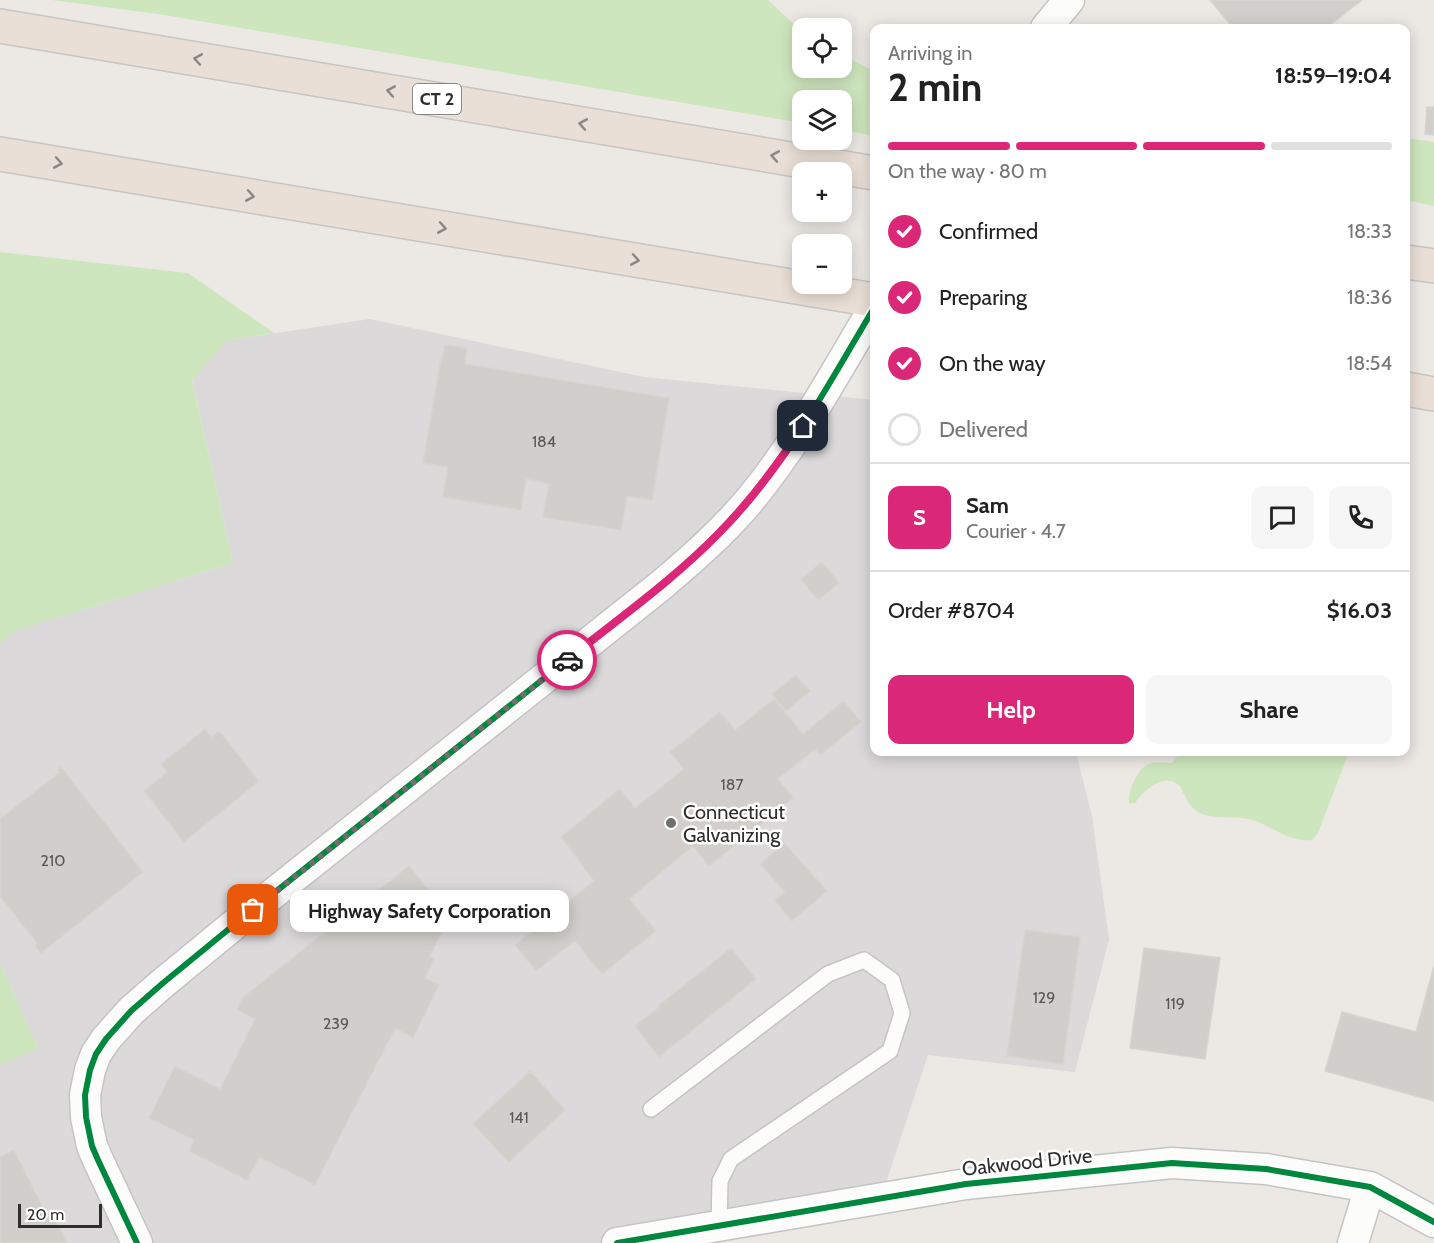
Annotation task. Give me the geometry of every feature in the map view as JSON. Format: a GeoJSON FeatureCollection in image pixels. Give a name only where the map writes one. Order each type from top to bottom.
{"type":"FeatureCollection","features":[{"type":"Feature","properties":{"kind":"highway","name":"CT 2"},"geometry":{"type":"LineString","coordinates":[[0,26],[870,171]]}},
{"type":"Feature","properties":{"kind":"highway"},"geometry":{"type":"LineString","coordinates":[[0,154],[870,299]]}},
{"type":"Feature","properties":{"kind":"highway"},"geometry":{"type":"LineString","coordinates":[[1410,263],[1434,266]]}},
{"type":"Feature","properties":{"kind":"highway"},"geometry":{"type":"LineString","coordinates":[[1410,390],[1434,394]]}},
{"type":"Feature","properties":{"kind":"street"},"geometry":{"type":"LineString","coordinates":[[1049,24],[1069,0]]}},
{"type":"Feature","properties":{"kind":"street"},"geometry":{"type":"LineString","coordinates":[[137,1243],[94,1151],[86,1117],[85,1095],[90,1070],[98,1050],[112,1031],[162,983],[659,587],[696,555],[757,492],[788,448],[870,315]]}},
{"type":"Feature","properties":{"kind":"street","name":"Oakwood Drive"},"geometry":{"type":"LineString","coordinates":[[617,1243],[966,1184],[1172,1163],[1266,1169],[1370,1187],[1434,1221]]}},
{"type":"Feature","properties":{"kind":"street"},"geometry":{"type":"LineString","coordinates":[[1353,1243],[1370,1187]]}},
{"type":"Feature","properties":{"kind":"lane"},"geometry":{"type":"LineString","coordinates":[[651,1109],[828,974],[864,960],[892,980],[902,1013],[890,1051],[731,1159],[720,1181],[719,1225]]}},
{"type":"Feature","properties":{"kind":"shaded area"},"geometry":{"type":"Polygon","coordinates":[[[370,319],[644,377],[870,400],[870,756],[1077,756],[1092,816],[1109,939],[1075,1072],[928,1055],[881,1198],[617,1243],[0,1243],[0,1065],[38,1048],[0,963],[0,644],[14,631],[233,563],[192,379],[228,340],[370,319]]]}},
{"type":"Feature","properties":{"kind":"green space"},"geometry":{"type":"Polygon","coordinates":[[[52,0],[768,0],[792,23],[792,78],[852,78],[852,60],[870,69],[870,135],[852,132],[852,90],[792,90],[792,121],[158,14],[52,0]]]}},
{"type":"Feature","properties":{"kind":"green space"},"geometry":{"type":"Polygon","coordinates":[[[1410,139],[1434,142],[1434,206],[1410,201],[1410,139]]]}},
{"type":"Feature","properties":{"kind":"green space"},"geometry":{"type":"Polygon","coordinates":[[[0,252],[188,273],[274,333],[228,340],[192,380],[233,563],[14,631],[0,644],[0,252]]]}},
{"type":"Feature","properties":{"kind":"green space"},"geometry":{"type":"Polygon","coordinates":[[[1178,756],[1347,756],[1318,833],[1312,840],[1289,837],[1252,820],[1202,814],[1191,806],[1181,787],[1174,782],[1154,784],[1135,803],[1129,803],[1134,782],[1143,768],[1153,763],[1171,763],[1178,756]]]}},
{"type":"Feature","properties":{"kind":"green space"},"geometry":{"type":"Polygon","coordinates":[[[0,963],[38,1048],[0,1065],[0,963]]]}},
{"type":"Feature","properties":{"kind":"building"},"geometry":{"type":"Polygon","coordinates":[[[1210,0],[1362,0],[1331,24],[1230,24],[1210,0]]]}},
{"type":"Feature","properties":{"kind":"building"},"geometry":{"type":"Polygon","coordinates":[[[1427,107],[1434,107],[1434,135],[1425,134],[1427,107]]]}},
{"type":"Feature","properties":{"kind":"building"},"geometry":{"type":"Polygon","coordinates":[[[445,345],[467,348],[465,364],[669,398],[652,500],[627,496],[621,530],[543,517],[549,484],[526,479],[521,510],[443,497],[448,467],[423,463],[445,345]]]}},
{"type":"Feature","properties":{"kind":"building"},"geometry":{"type":"Polygon","coordinates":[[[822,562],[839,583],[818,600],[801,579],[822,562]]]}},
{"type":"Feature","properties":{"kind":"building"},"geometry":{"type":"Polygon","coordinates":[[[796,675],[810,691],[786,711],[772,694],[796,675]]]}},
{"type":"Feature","properties":{"kind":"building","name":"Connecticut Galvanizing"},"geometry":{"type":"Polygon","coordinates":[[[774,699],[803,734],[844,701],[861,722],[820,755],[815,749],[778,779],[793,798],[709,866],[693,846],[629,899],[656,931],[602,974],[575,941],[536,971],[515,945],[594,881],[561,837],[620,789],[635,808],[684,769],[670,752],[720,712],[735,730],[774,699]]]}},
{"type":"Feature","properties":{"kind":"building"},"geometry":{"type":"Polygon","coordinates":[[[205,729],[211,737],[219,731],[259,781],[184,842],[144,791],[167,772],[161,764],[205,729]]]}},
{"type":"Feature","properties":{"kind":"building"},"geometry":{"type":"Polygon","coordinates":[[[61,767],[143,872],[41,953],[35,946],[37,943],[0,896],[0,819],[60,772],[58,770],[61,767]]]}},
{"type":"Feature","properties":{"kind":"building"},"geometry":{"type":"Polygon","coordinates":[[[784,843],[827,891],[792,921],[775,901],[785,892],[760,864],[784,843]]]}},
{"type":"Feature","properties":{"kind":"building"},"geometry":{"type":"Polygon","coordinates":[[[409,866],[450,917],[429,957],[434,959],[425,978],[439,985],[413,1038],[395,1028],[315,1185],[259,1157],[247,1180],[189,1151],[194,1140],[149,1118],[175,1066],[220,1089],[255,1019],[237,1010],[242,998],[409,866]]]}},
{"type":"Feature","properties":{"kind":"building"},"geometry":{"type":"Polygon","coordinates":[[[1025,930],[1080,937],[1063,1064],[1007,1056],[1025,930]]]}},
{"type":"Feature","properties":{"kind":"building"},"geometry":{"type":"Polygon","coordinates":[[[731,948],[756,979],[659,1057],[635,1026],[731,948]]]}},
{"type":"Feature","properties":{"kind":"building"},"geometry":{"type":"Polygon","coordinates":[[[1144,948],[1220,958],[1205,1059],[1130,1048],[1144,948]]]}},
{"type":"Feature","properties":{"kind":"building"},"geometry":{"type":"Polygon","coordinates":[[[1434,966],[1434,1101],[1325,1071],[1342,1012],[1416,1032],[1434,966]]]}},
{"type":"Feature","properties":{"kind":"building"},"geometry":{"type":"Polygon","coordinates":[[[530,1071],[565,1110],[509,1162],[473,1124],[530,1071]]]}},
{"type":"Feature","properties":{"kind":"building"},"geometry":{"type":"Polygon","coordinates":[[[14,1150],[48,1218],[53,1216],[67,1243],[0,1243],[0,1157],[14,1150]]]}},
{"type":"Feature","properties":{"kind":"cycle path"},"geometry":{"type":"LineString","coordinates":[[137,1243],[92,1146],[86,1117],[85,1095],[90,1070],[96,1054],[106,1039],[131,1011],[163,983],[659,587],[706,546],[749,501],[784,455],[870,315]]}},
{"type":"Feature","properties":{"kind":"cycle path"},"geometry":{"type":"LineString","coordinates":[[617,1243],[966,1184],[1172,1163],[1266,1169],[1370,1187],[1434,1222]]}},
{"type":"Feature","properties":{"kind":"way so far"},"geometry":{"type":"LineString","coordinates":[[253,910],[567,660]]}},
{"type":"Feature","properties":{"kind":"place","name":"Connecticut Galvanizing"},"geometry":{"type":"Point","coordinates":[671,823]}},
{"type":"Feature","properties":{"kind":"place","name":"Highway Safety Corporation"},"geometry":{"type":"Point","coordinates":[253,910]}},
{"type":"Feature","properties":{"kind":"route"},"geometry":{"type":"LineString","coordinates":[[567,660],[681,569],[718,534],[757,492],[803,426]]}}]}
